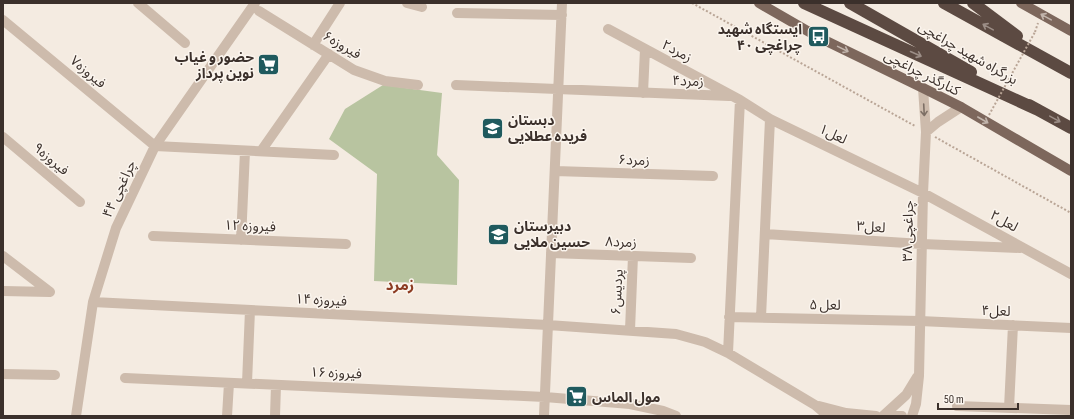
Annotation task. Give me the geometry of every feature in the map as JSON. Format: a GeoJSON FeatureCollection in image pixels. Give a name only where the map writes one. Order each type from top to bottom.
{"type":"FeatureCollection","features":[{"type":"Feature","properties":{"kind":"highway"},"geometry":{"type":"LineString","coordinates":[[804,3],[1036,109]]}},
{"type":"Feature","properties":{"kind":"highway","name":"بزرگراه شهید چراغچی"},"geometry":{"type":"LineString","coordinates":[[850,3],[1071,128]]}},
{"type":"Feature","properties":{"kind":"highway"},"geometry":{"type":"LineString","coordinates":[[944,3],[1071,73]]}},
{"type":"Feature","properties":{"kind":"highway"},"geometry":{"type":"LineString","coordinates":[[973,3],[1051,62]]}},
{"type":"Feature","properties":{"kind":"main road","name":"کنارگذر چراغچی"},"geometry":{"type":"LineString","coordinates":[[759,3],[818,37],[961,107],[1071,171]]}},
{"type":"Feature","properties":{"kind":"main road"},"geometry":{"type":"LineString","coordinates":[[1021,3],[1071,31]]}},
{"type":"Feature","properties":{"kind":"street"},"geometry":{"type":"LineString","coordinates":[[138,3],[185,43]]}},
{"type":"Feature","properties":{"kind":"street"},"geometry":{"type":"LineString","coordinates":[[313,44],[340,3]]}},
{"type":"Feature","properties":{"kind":"street"},"geometry":{"type":"LineString","coordinates":[[407,3],[422,7]]}},
{"type":"Feature","properties":{"kind":"street"},"geometry":{"type":"LineString","coordinates":[[544,416],[562,3]]}},
{"type":"Feature","properties":{"kind":"street","name":"فیروزه۶"},"geometry":{"type":"LineString","coordinates":[[257,7],[354,70],[379,78],[418,85]]}},
{"type":"Feature","properties":{"kind":"street","name":"چراغچی ۴۴"},"geometry":{"type":"LineString","coordinates":[[76,416],[93,302],[116,228],[156,146],[257,7]]}},
{"type":"Feature","properties":{"kind":"street"},"geometry":{"type":"LineString","coordinates":[[457,13],[562,15]]}},
{"type":"Feature","properties":{"kind":"street","name":"فیروزه۷"},"geometry":{"type":"LineString","coordinates":[[3,20],[156,146]]}},
{"type":"Feature","properties":{"kind":"street","name":"زمرد۲"},"geometry":{"type":"LineString","coordinates":[[608,29],[736,98]]}},
{"type":"Feature","properties":{"kind":"street"},"geometry":{"type":"LineString","coordinates":[[643,93],[645,50]]}},
{"type":"Feature","properties":{"kind":"street"},"geometry":{"type":"LineString","coordinates":[[261,152],[329,54]]}},
{"type":"Feature","properties":{"kind":"street","name":"زمرد۴"},"geometry":{"type":"LineString","coordinates":[[456,85],[736,98]]}},
{"type":"Feature","properties":{"kind":"street","name":"چراغچی ۳۸"},"geometry":{"type":"LineString","coordinates":[[912,416],[916,404],[920,321],[926,132],[923,88]]}},
{"type":"Feature","properties":{"kind":"street"},"geometry":{"type":"LineString","coordinates":[[728,353],[736,98]]}},
{"type":"Feature","properties":{"kind":"street","name":"لعل۱"},"geometry":{"type":"LineString","coordinates":[[736,98],[770,119],[923,193]]}},
{"type":"Feature","properties":{"kind":"street"},"geometry":{"type":"LineString","coordinates":[[926,132],[961,107]]}},
{"type":"Feature","properties":{"kind":"street"},"geometry":{"type":"LineString","coordinates":[[761,318],[770,119]]}},
{"type":"Feature","properties":{"kind":"street","name":"فیروزه۹"},"geometry":{"type":"LineString","coordinates":[[3,137],[80,202]]}},
{"type":"Feature","properties":{"kind":"street"},"geometry":{"type":"LineString","coordinates":[[156,146],[334,155]]}},
{"type":"Feature","properties":{"kind":"street"},"geometry":{"type":"LineString","coordinates":[[241,240],[245,151]]}},
{"type":"Feature","properties":{"kind":"street","name":"زمرد۶"},"geometry":{"type":"LineString","coordinates":[[555,171],[713,176]]}},
{"type":"Feature","properties":{"kind":"street","name":"لعل۲"},"geometry":{"type":"LineString","coordinates":[[923,193],[1071,274]]}},
{"type":"Feature","properties":{"kind":"street","name":"لعل۳"},"geometry":{"type":"LineString","coordinates":[[765,234],[922,244],[1024,248]]}},
{"type":"Feature","properties":{"kind":"street","name":"فیروزه ۱۲"},"geometry":{"type":"LineString","coordinates":[[153,236],[346,244]]}},
{"type":"Feature","properties":{"kind":"street","name":"زمرد۸"},"geometry":{"type":"LineString","coordinates":[[551,253],[691,258]]}},
{"type":"Feature","properties":{"kind":"street"},"geometry":{"type":"LineString","coordinates":[[3,256],[50,292],[3,291]]}},
{"type":"Feature","properties":{"kind":"street","name":"پردیس۶"},"geometry":{"type":"LineString","coordinates":[[630,330],[633,256]]}},
{"type":"Feature","properties":{"kind":"street","name":"فیروزه ۱۴"},"geometry":{"type":"LineString","coordinates":[[93,302],[548,325],[676,334],[705,342],[728,353],[815,405]]}},
{"type":"Feature","properties":{"kind":"street"},"geometry":{"type":"LineString","coordinates":[[247,383],[250,310]]}},
{"type":"Feature","properties":{"kind":"street","name":"لعل ۵"},"geometry":{"type":"LineString","coordinates":[[729,317],[920,321]]}},
{"type":"Feature","properties":{"kind":"street","name":"لعل۴"},"geometry":{"type":"LineString","coordinates":[[920,321],[1071,328]]}},
{"type":"Feature","properties":{"kind":"street"},"geometry":{"type":"LineString","coordinates":[[1009,408],[1013,325]]}},
{"type":"Feature","properties":{"kind":"street"},"geometry":{"type":"LineString","coordinates":[[3,374],[55,375]]}},
{"type":"Feature","properties":{"kind":"street"},"geometry":{"type":"LineString","coordinates":[[883,416],[906,395],[918,376]]}},
{"type":"Feature","properties":{"kind":"street","name":"فیروزه ۱۶"},"geometry":{"type":"LineString","coordinates":[[126,378],[545,397],[630,404],[676,416]]}},
{"type":"Feature","properties":{"kind":"street"},"geometry":{"type":"LineString","coordinates":[[227,416],[229,383]]}},
{"type":"Feature","properties":{"kind":"street"},"geometry":{"type":"LineString","coordinates":[[275,416],[276,385]]}},
{"type":"Feature","properties":{"kind":"street"},"geometry":{"type":"LineString","coordinates":[[815,405],[828,416]]}},
{"type":"Feature","properties":{"kind":"street"},"geometry":{"type":"LineString","coordinates":[[815,405],[846,413],[876,416]]}},
{"type":"Feature","properties":{"kind":"street"},"geometry":{"type":"LineString","coordinates":[[957,406],[1071,410]]}},
{"type":"Feature","properties":{"kind":"street"},"geometry":{"type":"LineString","coordinates":[[888,416],[902,416]]}},
{"type":"Feature","properties":{"kind":"path"},"geometry":{"type":"LineString","coordinates":[[692,3],[1071,213]]}},
{"type":"Feature","properties":{"kind":"path"},"geometry":{"type":"LineString","coordinates":[[989,115],[1035,32]]}},
{"type":"Feature","properties":{"kind":"green space"},"geometry":{"type":"Polygon","coordinates":[[[383,85],[442,93],[437,155],[459,180],[457,285],[374,281],[377,174],[329,139],[345,109],[383,85]]]}},
{"type":"Feature","properties":{"kind":"place","name":"ایستگاه شهید چراغچی ۴۰"},"geometry":{"type":"Point","coordinates":[818,37]}},
{"type":"Feature","properties":{"kind":"place","name":"حضور و غیاب نوین پرداز"},"geometry":{"type":"Point","coordinates":[269,65]}},
{"type":"Feature","properties":{"kind":"place","name":"دبستان فریده عطلایی"},"geometry":{"type":"Point","coordinates":[492,128]}},
{"type":"Feature","properties":{"kind":"place","name":"دبیرستان حسین ملایی"},"geometry":{"type":"Point","coordinates":[499,234]}},
{"type":"Feature","properties":{"kind":"place","name":"مول الماس"},"geometry":{"type":"Point","coordinates":[576,397]}},
{"type":"Feature","properties":{"kind":"district","name":"زمرد"},"geometry":{"type":"Point","coordinates":[400,285]}}]}
